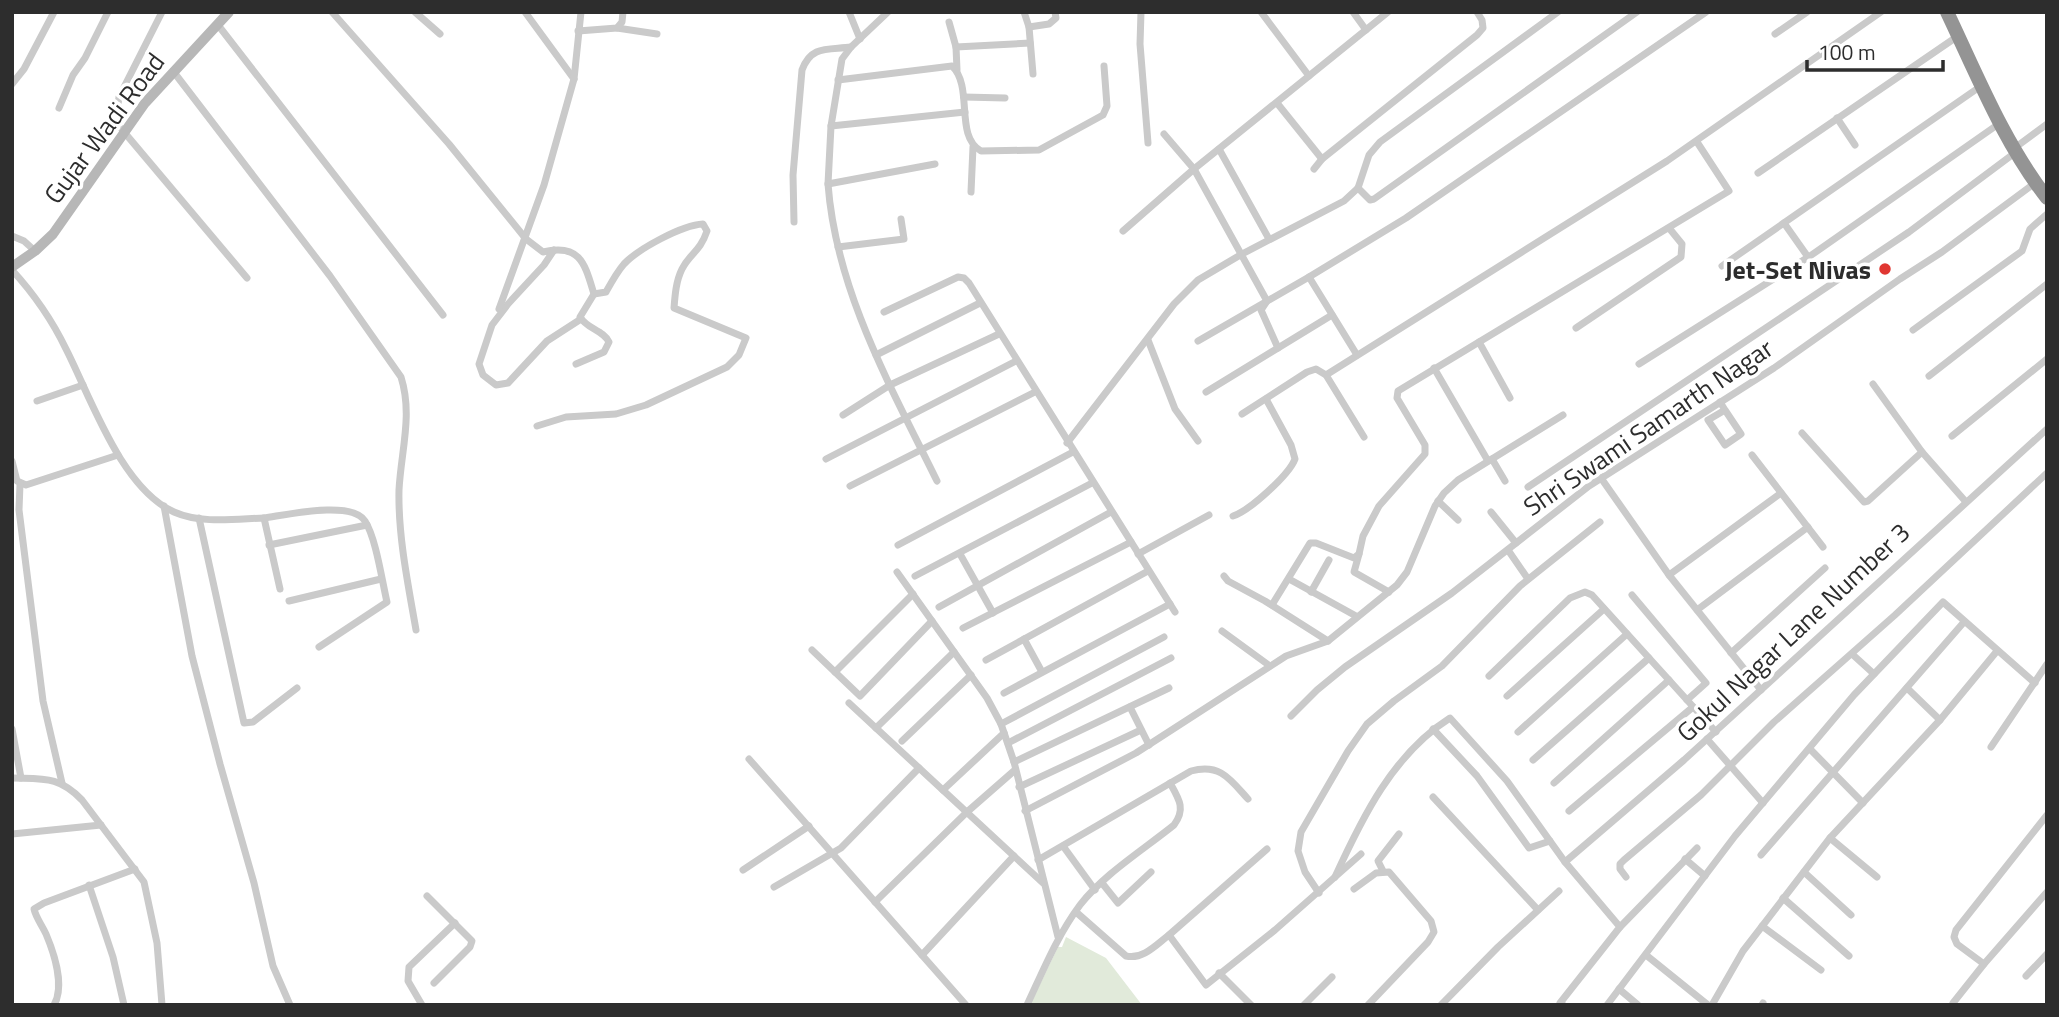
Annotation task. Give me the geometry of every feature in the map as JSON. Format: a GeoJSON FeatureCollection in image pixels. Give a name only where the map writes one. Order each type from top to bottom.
{"type":"FeatureCollection","features":[{"type":"Feature","properties":{"kind":"highway"},"geometry":{"type":"LineString","coordinates":[[1947,12],[2000,123],[2041,184],[2047,198]]}},
{"type":"Feature","properties":{"kind":"highway"},"geometry":{"type":"LineString","coordinates":[[1956,12],[2018,148]]}},
{"type":"Feature","properties":{"kind":"street"},"geometry":{"type":"LineString","coordinates":[[12,84],[24,69],[54,12]]}},
{"type":"Feature","properties":{"kind":"street"},"geometry":{"type":"LineString","coordinates":[[59,108],[73,75],[85,58],[107,12]]}},
{"type":"Feature","properties":{"kind":"street"},"geometry":{"type":"LineString","coordinates":[[162,12],[119,97],[117,119],[124,133],[247,278]]}},
{"type":"Feature","properties":{"kind":"street","name":"Gujar Wadi Road"},"geometry":{"type":"LineString","coordinates":[[12,268],[53,234],[145,103],[229,12]]}},
{"type":"Feature","properties":{"kind":"street"},"geometry":{"type":"LineString","coordinates":[[332,12],[440,133],[526,239],[543,252],[554,250],[578,255],[584,263],[594,294],[581,319],[547,341],[508,383],[496,385],[484,375],[479,363],[492,326],[554,250]]}},
{"type":"Feature","properties":{"kind":"street"},"geometry":{"type":"LineString","coordinates":[[415,12],[440,34]]}},
{"type":"Feature","properties":{"kind":"street"},"geometry":{"type":"LineString","coordinates":[[526,12],[574,79]]}},
{"type":"Feature","properties":{"kind":"street"},"geometry":{"type":"LineString","coordinates":[[499,309],[526,239],[574,79],[581,12]]}},
{"type":"Feature","properties":{"kind":"street"},"geometry":{"type":"LineString","coordinates":[[617,29],[622,22],[623,12]]}},
{"type":"Feature","properties":{"kind":"street"},"geometry":{"type":"LineString","coordinates":[[849,12],[860,39]]}},
{"type":"Feature","properties":{"kind":"street"},"geometry":{"type":"LineString","coordinates":[[888,12],[842,59],[831,126],[828,184],[830,212],[847,281],[876,355],[937,481]]}},
{"type":"Feature","properties":{"kind":"street"},"geometry":{"type":"LineString","coordinates":[[1024,12],[1029,27],[1033,74]]}},
{"type":"Feature","properties":{"kind":"street"},"geometry":{"type":"LineString","coordinates":[[1029,27],[1049,24],[1056,18],[1055,12]]}},
{"type":"Feature","properties":{"kind":"street"},"geometry":{"type":"LineString","coordinates":[[1141,12],[1140,44],[1148,143]]}},
{"type":"Feature","properties":{"kind":"street"},"geometry":{"type":"LineString","coordinates":[[1261,12],[1309,76]]}},
{"type":"Feature","properties":{"kind":"street"},"geometry":{"type":"LineString","coordinates":[[1353,12],[1366,30]]}},
{"type":"Feature","properties":{"kind":"street"},"geometry":{"type":"LineString","coordinates":[[1123,231],[1194,169],[1388,12]]}},
{"type":"Feature","properties":{"kind":"street"},"geometry":{"type":"LineString","coordinates":[[1314,169],[1322,159],[1477,35],[1483,28],[1477,12]]}},
{"type":"Feature","properties":{"kind":"street"},"geometry":{"type":"LineString","coordinates":[[1067,443],[1174,304],[1198,280],[1269,239],[1344,201],[1357,188],[1369,155],[1380,142],[1558,12]]}},
{"type":"Feature","properties":{"kind":"street"},"geometry":{"type":"LineString","coordinates":[[1357,188],[1370,200],[1374,200],[1637,12]]}},
{"type":"Feature","properties":{"kind":"street"},"geometry":{"type":"LineString","coordinates":[[1198,341],[1397,225],[1706,12]]}},
{"type":"Feature","properties":{"kind":"street"},"geometry":{"type":"LineString","coordinates":[[1774,34],[1807,12]]}},
{"type":"Feature","properties":{"kind":"street"},"geometry":{"type":"LineString","coordinates":[[1326,375],[1697,142],[1881,12]]}},
{"type":"Feature","properties":{"kind":"street"},"geometry":{"type":"LineString","coordinates":[[949,22],[956,47],[957,70]]}},
{"type":"Feature","properties":{"kind":"street"},"geometry":{"type":"LineString","coordinates":[[218,25],[443,316]]}},
{"type":"Feature","properties":{"kind":"street"},"geometry":{"type":"LineString","coordinates":[[579,32],[617,29],[657,34]]}},
{"type":"Feature","properties":{"kind":"street"},"geometry":{"type":"LineString","coordinates":[[1758,173],[1958,36]]}},
{"type":"Feature","properties":{"kind":"street"},"geometry":{"type":"LineString","coordinates":[[956,47],[1031,43]]}},
{"type":"Feature","properties":{"kind":"street"},"geometry":{"type":"LineString","coordinates":[[794,222],[793,175],[802,70],[806,58],[813,52],[851,47]]}},
{"type":"Feature","properties":{"kind":"street"},"geometry":{"type":"LineString","coordinates":[[838,80],[952,66],[957,70],[962,79],[965,112],[973,146],[971,192]]}},
{"type":"Feature","properties":{"kind":"street"},"geometry":{"type":"LineString","coordinates":[[973,146],[981,151],[1039,150],[1095,121],[1103,115],[1107,106],[1104,66]]}},
{"type":"Feature","properties":{"kind":"street"},"geometry":{"type":"LineString","coordinates":[[173,71],[330,276],[401,377],[408,413],[399,489],[400,522],[416,630]]}},
{"type":"Feature","properties":{"kind":"street"},"geometry":{"type":"LineString","coordinates":[[1723,266],[1982,85]]}},
{"type":"Feature","properties":{"kind":"street"},"geometry":{"type":"LineString","coordinates":[[964,97],[1005,98]]}},
{"type":"Feature","properties":{"kind":"street"},"geometry":{"type":"LineString","coordinates":[[1277,103],[1322,159]]}},
{"type":"Feature","properties":{"kind":"street"},"geometry":{"type":"LineString","coordinates":[[831,126],[965,112]]}},
{"type":"Feature","properties":{"kind":"street"},"geometry":{"type":"LineString","coordinates":[[1837,118],[1855,145]]}},
{"type":"Feature","properties":{"kind":"street"},"geometry":{"type":"LineString","coordinates":[[1639,364],[1808,257],[2000,123]]}},
{"type":"Feature","properties":{"kind":"street"},"geometry":{"type":"LineString","coordinates":[[1528,487],[1909,232],[2047,124]]}},
{"type":"Feature","properties":{"kind":"street"},"geometry":{"type":"LineString","coordinates":[[1164,134],[1194,169],[1266,301]]}},
{"type":"Feature","properties":{"kind":"street"},"geometry":{"type":"LineString","coordinates":[[1389,592],[1354,572],[1363,536],[1379,506],[1427,450],[1396,395],[1401,388],[1729,191],[1697,142]]}},
{"type":"Feature","properties":{"kind":"street"},"geometry":{"type":"LineString","coordinates":[[1219,149],[1269,239]]}},
{"type":"Feature","properties":{"kind":"street"},"geometry":{"type":"LineString","coordinates":[[828,184],[935,164]]}},
{"type":"Feature","properties":{"kind":"street","name":"Shri Swami Samarth Nagar"},"geometry":{"type":"LineString","coordinates":[[1291,716],[1345,667],[1452,593],[1564,504],[1601,478],[1722,406],[1899,279],[2041,184]]}},
{"type":"Feature","properties":{"kind":"street"},"geometry":{"type":"LineString","coordinates":[[1913,330],[2022,251],[2030,229],[2047,214]]}},
{"type":"Feature","properties":{"kind":"street"},"geometry":{"type":"LineString","coordinates":[[838,247],[904,239],[901,219]]}},
{"type":"Feature","properties":{"kind":"street"},"geometry":{"type":"LineString","coordinates":[[1784,223],[1808,257]]}},
{"type":"Feature","properties":{"kind":"street"},"geometry":{"type":"LineString","coordinates":[[537,426],[566,417],[616,414],[646,405],[727,367],[739,355],[744,345],[746,338],[674,308],[675,289],[683,268],[702,246],[706,232],[703,224],[694,225],[653,244],[626,262],[606,292],[594,294]]}},
{"type":"Feature","properties":{"kind":"street"},"geometry":{"type":"LineString","coordinates":[[1576,328],[1681,257],[1682,244],[1669,228]]}},
{"type":"Feature","properties":{"kind":"street"},"geometry":{"type":"LineString","coordinates":[[12,236],[24,241],[35,251]]}},
{"type":"Feature","properties":{"kind":"street"},"geometry":{"type":"LineString","coordinates":[[12,268],[35,294],[65,347],[118,455],[137,483],[164,506],[174,512],[199,518],[264,518],[341,510],[360,516],[367,524],[387,602],[318,647]]}},
{"type":"Feature","properties":{"kind":"street"},"geometry":{"type":"LineString","coordinates":[[884,312],[958,277],[969,283],[1175,612]]}},
{"type":"Feature","properties":{"kind":"street"},"geometry":{"type":"LineString","coordinates":[[1309,277],[1357,355]]}},
{"type":"Feature","properties":{"kind":"street"},"geometry":{"type":"LineString","coordinates":[[1929,376],[2047,284]]}},
{"type":"Feature","properties":{"kind":"street"},"geometry":{"type":"LineString","coordinates":[[1266,301],[1261,310],[1278,348]]}},
{"type":"Feature","properties":{"kind":"street"},"geometry":{"type":"LineString","coordinates":[[876,355],[980,303]]}},
{"type":"Feature","properties":{"kind":"street"},"geometry":{"type":"LineString","coordinates":[[1206,392],[1332,315]]}},
{"type":"Feature","properties":{"kind":"street"},"geometry":{"type":"LineString","coordinates":[[576,365],[604,352],[609,342],[605,335],[581,319]]}},
{"type":"Feature","properties":{"kind":"street"},"geometry":{"type":"LineString","coordinates":[[842,415],[890,385],[999,334]]}},
{"type":"Feature","properties":{"kind":"street"},"geometry":{"type":"LineString","coordinates":[[1147,340],[1175,409],[1198,441]]}},
{"type":"Feature","properties":{"kind":"street"},"geometry":{"type":"LineString","coordinates":[[1479,342],[1510,398]]}},
{"type":"Feature","properties":{"kind":"street"},"geometry":{"type":"LineString","coordinates":[[1952,436],[2047,359]]}},
{"type":"Feature","properties":{"kind":"street"},"geometry":{"type":"LineString","coordinates":[[826,459],[1016,361]]}},
{"type":"Feature","properties":{"kind":"street"},"geometry":{"type":"LineString","coordinates":[[1434,368],[1505,481]]}},
{"type":"Feature","properties":{"kind":"street"},"geometry":{"type":"LineString","coordinates":[[1242,414],[1312,370],[1321,371],[1364,437]]}},
{"type":"Feature","properties":{"kind":"street"},"geometry":{"type":"LineString","coordinates":[[1873,384],[1922,452],[1966,502]]}},
{"type":"Feature","properties":{"kind":"street"},"geometry":{"type":"LineString","coordinates":[[37,401],[83,385]]}},
{"type":"Feature","properties":{"kind":"street"},"geometry":{"type":"LineString","coordinates":[[850,486],[1035,391]]}},
{"type":"Feature","properties":{"kind":"street"},"geometry":{"type":"LineString","coordinates":[[1233,516],[1240,514],[1261,497],[1289,470],[1295,459],[1291,445],[1266,399]]}},
{"type":"Feature","properties":{"kind":"street"},"geometry":{"type":"LineString","coordinates":[[1722,406],[1741,434],[1725,445],[1708,420],[1722,406]]}},
{"type":"Feature","properties":{"kind":"street"},"geometry":{"type":"LineString","coordinates":[[1025,811],[1149,745],[1286,656],[1328,641],[1397,585],[1407,572],[1419,539],[1438,501],[1458,480],[1563,415]]}},
{"type":"Feature","properties":{"kind":"street","name":"Gokul Nagar Lane Number 3"},"geometry":{"type":"LineString","coordinates":[[1565,862],[1716,732],[2047,429]]}},
{"type":"Feature","properties":{"kind":"street"},"geometry":{"type":"LineString","coordinates":[[1802,433],[1864,502],[1922,452]]}},
{"type":"Feature","properties":{"kind":"street"},"geometry":{"type":"LineString","coordinates":[[898,545],[1073,452]]}},
{"type":"Feature","properties":{"kind":"street"},"geometry":{"type":"LineString","coordinates":[[20,484],[29,485],[118,455]]}},
{"type":"Feature","properties":{"kind":"street"},"geometry":{"type":"LineString","coordinates":[[1752,455],[1823,547]]}},
{"type":"Feature","properties":{"kind":"street"},"geometry":{"type":"LineString","coordinates":[[12,461],[15,477],[20,484],[19,510],[43,701],[62,783]]}},
{"type":"Feature","properties":{"kind":"street"},"geometry":{"type":"LineString","coordinates":[[1626,877],[1620,869],[1624,860],[1701,795],[1774,722],[1852,654],[2047,473]]}},
{"type":"Feature","properties":{"kind":"street"},"geometry":{"type":"LineString","coordinates":[[1601,478],[1669,575],[1761,690]]}},
{"type":"Feature","properties":{"kind":"street"},"geometry":{"type":"LineString","coordinates":[[915,576],[1093,483]]}},
{"type":"Feature","properties":{"kind":"street"},"geometry":{"type":"LineString","coordinates":[[1669,575],[1781,493]]}},
{"type":"Feature","properties":{"kind":"street"},"geometry":{"type":"LineString","coordinates":[[1438,501],[1458,520]]}},
{"type":"Feature","properties":{"kind":"street"},"geometry":{"type":"LineString","coordinates":[[164,506],[192,656],[274,966],[289,1005]]}},
{"type":"Feature","properties":{"kind":"street"},"geometry":{"type":"LineString","coordinates":[[939,607],[1111,512]]}},
{"type":"Feature","properties":{"kind":"street"},"geometry":{"type":"LineString","coordinates":[[1491,512],[1516,543]]}},
{"type":"Feature","properties":{"kind":"street"},"geometry":{"type":"LineString","coordinates":[[1138,554],[1209,515]]}},
{"type":"Feature","properties":{"kind":"street"},"geometry":{"type":"LineString","coordinates":[[199,518],[244,723],[249,724],[297,688]]}},
{"type":"Feature","properties":{"kind":"street"},"geometry":{"type":"LineString","coordinates":[[264,518],[279,589]]}},
{"type":"Feature","properties":{"kind":"street"},"geometry":{"type":"LineString","coordinates":[[1319,893],[1305,872],[1298,851],[1301,832],[1348,751],[1367,724],[1442,666],[1485,619],[1528,579],[1600,522]]}},
{"type":"Feature","properties":{"kind":"street"},"geometry":{"type":"LineString","coordinates":[[269,545],[367,524]]}},
{"type":"Feature","properties":{"kind":"street"},"geometry":{"type":"LineString","coordinates":[[1697,610],[1808,527]]}},
{"type":"Feature","properties":{"kind":"street"},"geometry":{"type":"LineString","coordinates":[[963,628],[1130,542]]}},
{"type":"Feature","properties":{"kind":"street"},"geometry":{"type":"LineString","coordinates":[[1272,605],[1310,543],[1354,558],[1359,554]]}},
{"type":"Feature","properties":{"kind":"street"},"geometry":{"type":"LineString","coordinates":[[1508,550],[1528,579]]}},
{"type":"Feature","properties":{"kind":"street"},"geometry":{"type":"LineString","coordinates":[[960,554],[993,613]]}},
{"type":"Feature","properties":{"kind":"street"},"geometry":{"type":"LineString","coordinates":[[1311,592],[1328,560]]}},
{"type":"Feature","properties":{"kind":"street"},"geometry":{"type":"LineString","coordinates":[[1731,653],[1825,568]]}},
{"type":"Feature","properties":{"kind":"street"},"geometry":{"type":"LineString","coordinates":[[986,660],[1149,570]]}},
{"type":"Feature","properties":{"kind":"street"},"geometry":{"type":"LineString","coordinates":[[897,572],[987,698],[1001,724],[1058,937]]}},
{"type":"Feature","properties":{"kind":"street"},"geometry":{"type":"LineString","coordinates":[[1224,576],[1228,581],[1328,641]]}},
{"type":"Feature","properties":{"kind":"street"},"geometry":{"type":"LineString","coordinates":[[289,601],[381,579]]}},
{"type":"Feature","properties":{"kind":"street"},"geometry":{"type":"LineString","coordinates":[[1289,579],[1356,616]]}},
{"type":"Feature","properties":{"kind":"street"},"geometry":{"type":"LineString","coordinates":[[1489,676],[1562,605],[1585,592],[1592,595],[1716,732]]}},
{"type":"Feature","properties":{"kind":"street"},"geometry":{"type":"LineString","coordinates":[[835,672],[913,594]]}},
{"type":"Feature","properties":{"kind":"street"},"geometry":{"type":"LineString","coordinates":[[1569,811],[1690,703],[1706,683],[1632,595]]}},
{"type":"Feature","properties":{"kind":"street"},"geometry":{"type":"LineString","coordinates":[[1607,1005],[1763,803],[1874,674],[1943,602],[2035,683]]}},
{"type":"Feature","properties":{"kind":"street"},"geometry":{"type":"LineString","coordinates":[[1004,693],[1170,604]]}},
{"type":"Feature","properties":{"kind":"street"},"geometry":{"type":"LineString","coordinates":[[1507,696],[1604,609]]}},
{"type":"Feature","properties":{"kind":"street"},"geometry":{"type":"LineString","coordinates":[[812,650],[860,696],[932,621]]}},
{"type":"Feature","properties":{"kind":"street"},"geometry":{"type":"LineString","coordinates":[[1761,855],[1964,622]]}},
{"type":"Feature","properties":{"kind":"street"},"geometry":{"type":"LineString","coordinates":[[1222,631],[1270,666]]}},
{"type":"Feature","properties":{"kind":"street"},"geometry":{"type":"LineString","coordinates":[[1518,732],[1627,635]]}},
{"type":"Feature","properties":{"kind":"street"},"geometry":{"type":"LineString","coordinates":[[1001,724],[1164,636]]}},
{"type":"Feature","properties":{"kind":"street"},"geometry":{"type":"LineString","coordinates":[[1024,639],[1042,672]]}},
{"type":"Feature","properties":{"kind":"street"},"geometry":{"type":"LineString","coordinates":[[1646,954],[1710,1005],[1743,951],[1830,838],[1940,720],[1997,651]]}},
{"type":"Feature","properties":{"kind":"street"},"geometry":{"type":"LineString","coordinates":[[876,728],[954,652]]}},
{"type":"Feature","properties":{"kind":"street"},"geometry":{"type":"LineString","coordinates":[[1852,654],[1874,674]]}},
{"type":"Feature","properties":{"kind":"street"},"geometry":{"type":"LineString","coordinates":[[1008,743],[1171,658]]}},
{"type":"Feature","properties":{"kind":"street"},"geometry":{"type":"LineString","coordinates":[[1533,760],[1649,659]]}},
{"type":"Feature","properties":{"kind":"street"},"geometry":{"type":"LineString","coordinates":[[1992,747],[2047,664]]}},
{"type":"Feature","properties":{"kind":"street"},"geometry":{"type":"LineString","coordinates":[[902,741],[971,675]]}},
{"type":"Feature","properties":{"kind":"street"},"geometry":{"type":"LineString","coordinates":[[1554,783],[1669,680]]}},
{"type":"Feature","properties":{"kind":"street"},"geometry":{"type":"LineString","coordinates":[[875,902],[1014,766],[1169,688]]}},
{"type":"Feature","properties":{"kind":"street"},"geometry":{"type":"LineString","coordinates":[[1907,688],[1940,720]]}},
{"type":"Feature","properties":{"kind":"street"},"geometry":{"type":"LineString","coordinates":[[849,702],[1045,885]]}},
{"type":"Feature","properties":{"kind":"street"},"geometry":{"type":"LineString","coordinates":[[1130,707],[1149,745]]}},
{"type":"Feature","properties":{"kind":"street"},"geometry":{"type":"LineString","coordinates":[[1335,877],[1359,824],[1396,768],[1433,729],[1450,718],[1507,781],[1565,862],[1620,928]]}},
{"type":"Feature","properties":{"kind":"street"},"geometry":{"type":"LineString","coordinates":[[12,729],[17,778],[57,780],[82,800],[135,869],[148,892],[157,943],[162,1005]]}},
{"type":"Feature","properties":{"kind":"street"},"geometry":{"type":"LineString","coordinates":[[1433,729],[1477,776],[1529,848],[1550,841]]}},
{"type":"Feature","properties":{"kind":"street"},"geometry":{"type":"LineString","coordinates":[[1019,787],[1141,730]]}},
{"type":"Feature","properties":{"kind":"street"},"geometry":{"type":"LineString","coordinates":[[943,790],[1004,733]]}},
{"type":"Feature","properties":{"kind":"street"},"geometry":{"type":"LineString","coordinates":[[1707,739],[1763,803]]}},
{"type":"Feature","properties":{"kind":"street"},"geometry":{"type":"LineString","coordinates":[[1810,749],[1863,803]]}},
{"type":"Feature","properties":{"kind":"street"},"geometry":{"type":"LineString","coordinates":[[749,759],[966,1005]]}},
{"type":"Feature","properties":{"kind":"street"},"geometry":{"type":"LineString","coordinates":[[774,887],[841,848],[919,768]]}},
{"type":"Feature","properties":{"kind":"street"},"geometry":{"type":"LineString","coordinates":[[1038,860],[1191,771],[1208,768],[1223,773],[1248,799]]}},
{"type":"Feature","properties":{"kind":"street"},"geometry":{"type":"LineString","coordinates":[[1027,1005],[1058,937],[1076,912],[1102,883],[1174,825],[1181,816],[1182,808],[1170,783]]}},
{"type":"Feature","properties":{"kind":"street"},"geometry":{"type":"LineString","coordinates":[[1433,797],[1538,910]]}},
{"type":"Feature","properties":{"kind":"street"},"geometry":{"type":"LineString","coordinates":[[1984,964],[1957,944],[1954,937],[1956,930],[2047,815]]}},
{"type":"Feature","properties":{"kind":"street"},"geometry":{"type":"LineString","coordinates":[[12,834],[102,825]]}},
{"type":"Feature","properties":{"kind":"street"},"geometry":{"type":"LineString","coordinates":[[743,870],[808,826]]}},
{"type":"Feature","properties":{"kind":"street"},"geometry":{"type":"LineString","coordinates":[[1383,871],[1378,861],[1399,834]]}},
{"type":"Feature","properties":{"kind":"street"},"geometry":{"type":"LineString","coordinates":[[1830,838],[1877,877]]}},
{"type":"Feature","properties":{"kind":"street"},"geometry":{"type":"LineString","coordinates":[[1063,846],[1095,890]]}},
{"type":"Feature","properties":{"kind":"street"},"geometry":{"type":"LineString","coordinates":[[1563,1005],[1560,1003],[1620,928],[1697,848]]}},
{"type":"Feature","properties":{"kind":"street"},"geometry":{"type":"LineString","coordinates":[[1076,912],[1130,958],[1138,957],[1169,935],[1267,849]]}},
{"type":"Feature","properties":{"kind":"street"},"geometry":{"type":"LineString","coordinates":[[1169,935],[1206,985],[1319,893],[1361,854]]}},
{"type":"Feature","properties":{"kind":"street"},"geometry":{"type":"LineString","coordinates":[[922,955],[1014,856]]}},
{"type":"Feature","properties":{"kind":"street"},"geometry":{"type":"LineString","coordinates":[[1685,859],[1705,876]]}},
{"type":"Feature","properties":{"kind":"street"},"geometry":{"type":"LineString","coordinates":[[55,1004],[60,989],[47,938],[34,909],[135,869]]}},
{"type":"Feature","properties":{"kind":"street"},"geometry":{"type":"LineString","coordinates":[[1102,883],[1118,902],[1151,872]]}},
{"type":"Feature","properties":{"kind":"street"},"geometry":{"type":"LineString","coordinates":[[1354,889],[1376,873],[1389,872],[1431,921],[1434,932],[1429,942],[1368,1005]]}},
{"type":"Feature","properties":{"kind":"street"},"geometry":{"type":"LineString","coordinates":[[1804,872],[1851,915]]}},
{"type":"Feature","properties":{"kind":"street"},"geometry":{"type":"LineString","coordinates":[[89,885],[113,957],[124,1005]]}},
{"type":"Feature","properties":{"kind":"street"},"geometry":{"type":"LineString","coordinates":[[1441,1005],[1498,947],[1559,891]]}},
{"type":"Feature","properties":{"kind":"street"},"geometry":{"type":"LineString","coordinates":[[1954,1003],[2047,892]]}},
{"type":"Feature","properties":{"kind":"street"},"geometry":{"type":"LineString","coordinates":[[427,896],[471,939],[472,944],[434,983]]}},
{"type":"Feature","properties":{"kind":"street"},"geometry":{"type":"LineString","coordinates":[[1783,898],[1849,956]]}},
{"type":"Feature","properties":{"kind":"street"},"geometry":{"type":"LineString","coordinates":[[422,1005],[410,987],[408,970],[412,963],[455,923]]}},
{"type":"Feature","properties":{"kind":"street"},"geometry":{"type":"LineString","coordinates":[[1762,926],[1821,970]]}},
{"type":"Feature","properties":{"kind":"street"},"geometry":{"type":"LineString","coordinates":[[2026,976],[2047,954]]}},
{"type":"Feature","properties":{"kind":"street"},"geometry":{"type":"LineString","coordinates":[[1219,974],[1251,1005]]}},
{"type":"Feature","properties":{"kind":"street"},"geometry":{"type":"LineString","coordinates":[[1304,1005],[1332,977]]}},
{"type":"Feature","properties":{"kind":"street"},"geometry":{"type":"LineString","coordinates":[[1619,989],[1638,1005]]}},
{"type":"Feature","properties":{"kind":"green space"},"geometry":{"type":"Polygon","coordinates":[[[1066,937],[1106,958],[1142,1005],[1030,1005],[1058,947],[1062,947],[1066,937]]]}},
{"type":"Feature","properties":{"kind":"place","name":"Jet-Set Nivas"},"geometry":{"type":"Point","coordinates":[1885,269]}}]}
